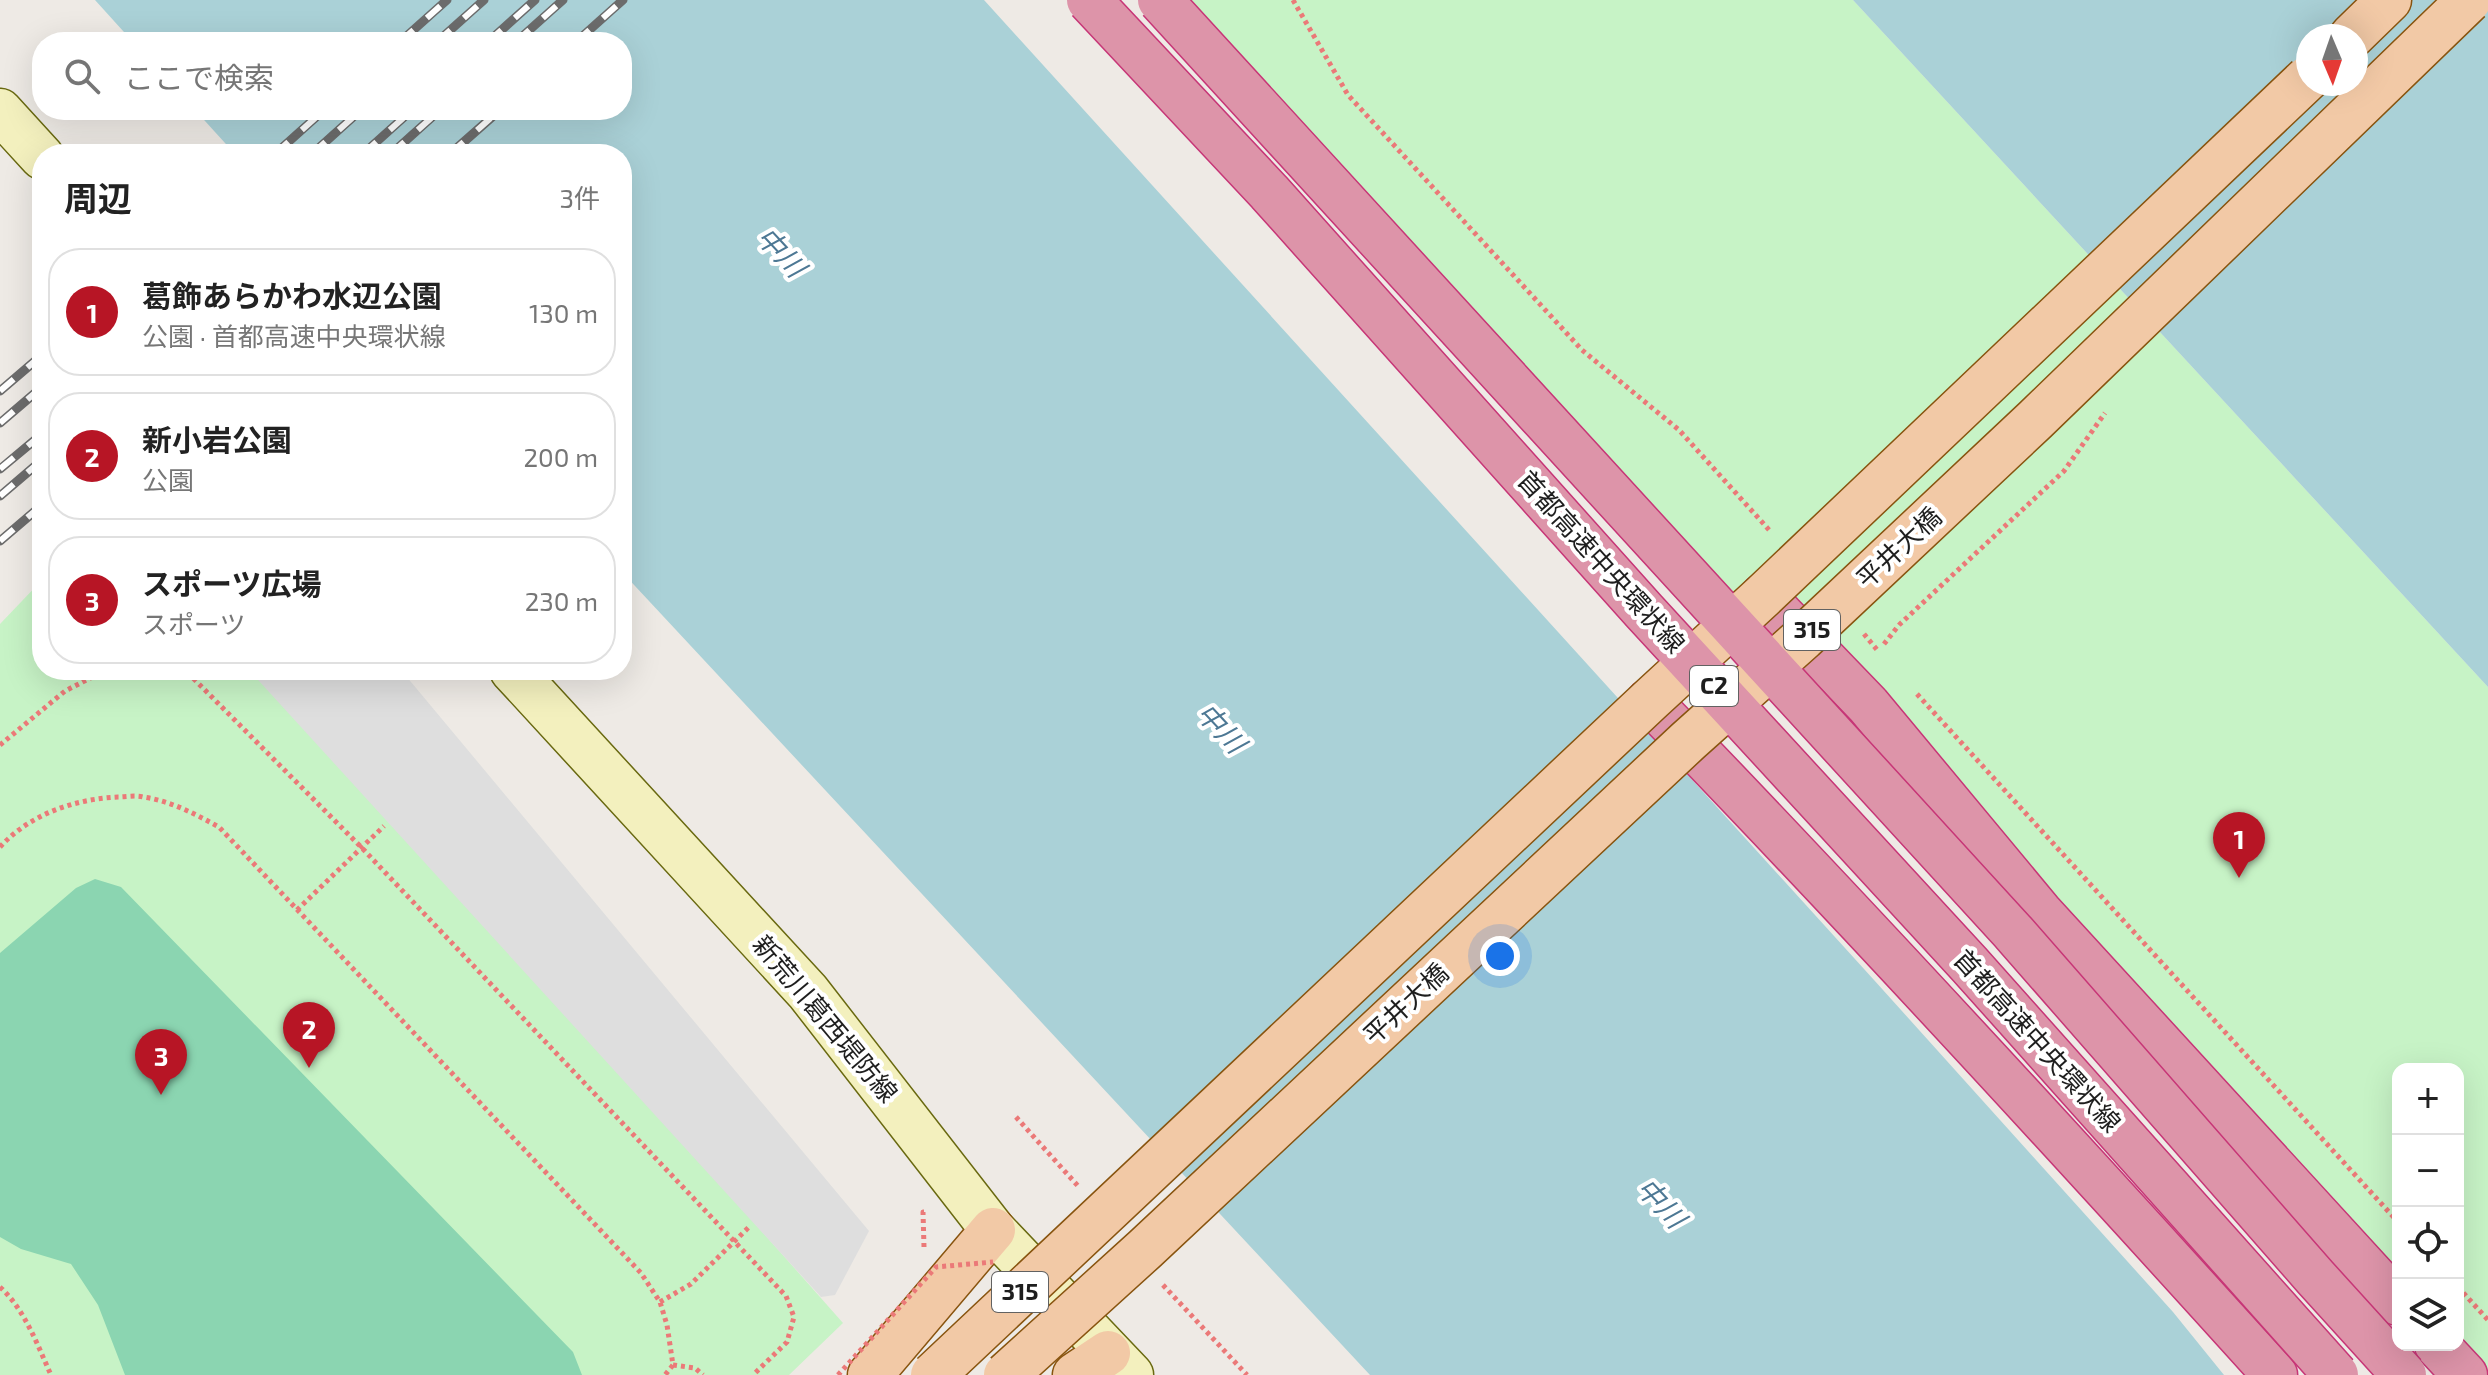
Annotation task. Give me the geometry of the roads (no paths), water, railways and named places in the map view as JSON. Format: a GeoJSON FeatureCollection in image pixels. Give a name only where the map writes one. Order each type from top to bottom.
{"type":"FeatureCollection","features":[{"type":"Feature","properties":{"kind":"highway","name":"首都高速中央環状線"},"geometry":{"type":"LineString","coordinates":[[1089,0],[1269,192],[1644,611],[1969,964],[2336,1375]]}},
{"type":"Feature","properties":{"kind":"highway","name":"首都高速中央環状線"},"geometry":{"type":"LineString","coordinates":[[1160,0],[2013,932],[2294,1254],[2404,1375]]}},
{"type":"Feature","properties":{"kind":"highway"},"geometry":{"type":"LineString","coordinates":[[1763,596],[1868,705],[2040,912],[2392,1296]]}},
{"type":"Feature","properties":{"kind":"highway"},"geometry":{"type":"LineString","coordinates":[[1649,701],[1928,995],[2275,1375]]}},
{"type":"Feature","properties":{"kind":"highway"},"geometry":{"type":"LineString","coordinates":[[2443,1351],[2465,1375]]}},
{"type":"Feature","properties":{"kind":"main road"},"geometry":{"type":"LineString","coordinates":[[2364,24],[2389,0]]}},
{"type":"Feature","properties":{"kind":"main road","name":"平井大橋"},"geometry":{"type":"LineString","coordinates":[[1006,1375],[1151,1264],[1688,741],[1803,638],[2035,420],[2469,0]]}},
{"type":"Feature","properties":{"kind":"main road","name":"平井大橋"},"geometry":{"type":"LineString","coordinates":[[933,1375],[1095,1200],[1763,596],[2296,89]]}},
{"type":"Feature","properties":{"kind":"main road"},"geometry":{"type":"LineString","coordinates":[[0,111],[32,146]]}},
{"type":"Feature","properties":{"kind":"main road","name":"新荒川葛西堤防線"},"geometry":{"type":"LineString","coordinates":[[521,680],[808,992],[994,1246],[1105,1368]]}},
{"type":"Feature","properties":{"kind":"main road"},"geometry":{"type":"LineString","coordinates":[[870,1375],[994,1246]]}},
{"type":"Feature","properties":{"kind":"water","name":"中川"},"geometry":{"type":"Polygon","coordinates":[[[95,0],[984,0],[1874,980],[2173,1312],[2224,1375],[1370,1375],[632,583],[632,144],[226,144],[204,120],[632,120],[632,32],[124,32],[95,0]]]}},
{"type":"Feature","properties":{"kind":"water"},"geometry":{"type":"Polygon","coordinates":[[[1853,0],[2488,0],[2488,687],[1853,0]]]}},
{"type":"Feature","properties":{"kind":"railway"},"geometry":{"type":"LineString","coordinates":[[411,32],[447,0]]}},
{"type":"Feature","properties":{"kind":"railway"},"geometry":{"type":"LineString","coordinates":[[448,32],[484,0]]}},
{"type":"Feature","properties":{"kind":"railway"},"geometry":{"type":"LineString","coordinates":[[499,32],[535,0]]}},
{"type":"Feature","properties":{"kind":"railway"},"geometry":{"type":"LineString","coordinates":[[527,32],[563,0]]}},
{"type":"Feature","properties":{"kind":"railway"},"geometry":{"type":"LineString","coordinates":[[587,32],[623,0]]}},
{"type":"Feature","properties":{"kind":"railway"},"geometry":{"type":"LineString","coordinates":[[286,144],[313,120]]}},
{"type":"Feature","properties":{"kind":"railway"},"geometry":{"type":"LineString","coordinates":[[323,144],[350,120]]}},
{"type":"Feature","properties":{"kind":"railway"},"geometry":{"type":"LineString","coordinates":[[374,144],[401,120]]}},
{"type":"Feature","properties":{"kind":"railway"},"geometry":{"type":"LineString","coordinates":[[402,144],[429,120]]}},
{"type":"Feature","properties":{"kind":"railway"},"geometry":{"type":"LineString","coordinates":[[461,144],[489,120]]}},
{"type":"Feature","properties":{"kind":"railway"},"geometry":{"type":"LineString","coordinates":[[0,391],[32,364]]}},
{"type":"Feature","properties":{"kind":"railway"},"geometry":{"type":"LineString","coordinates":[[0,423],[32,396]]}},
{"type":"Feature","properties":{"kind":"railway"},"geometry":{"type":"LineString","coordinates":[[0,469],[32,442]]}},
{"type":"Feature","properties":{"kind":"railway"},"geometry":{"type":"LineString","coordinates":[[0,496],[32,469]]}},
{"type":"Feature","properties":{"kind":"railway"},"geometry":{"type":"LineString","coordinates":[[0,541],[32,514]]}},
{"type":"Feature","properties":{"kind":"place","name":"葛飾あらかわ水辺公園"},"geometry":{"type":"Point","coordinates":[2239,878]}},
{"type":"Feature","properties":{"kind":"place","name":"新小岩公園"},"geometry":{"type":"Point","coordinates":[309,1068]}},
{"type":"Feature","properties":{"kind":"place","name":"スポーツ広場"},"geometry":{"type":"Point","coordinates":[161,1095]}}]}
